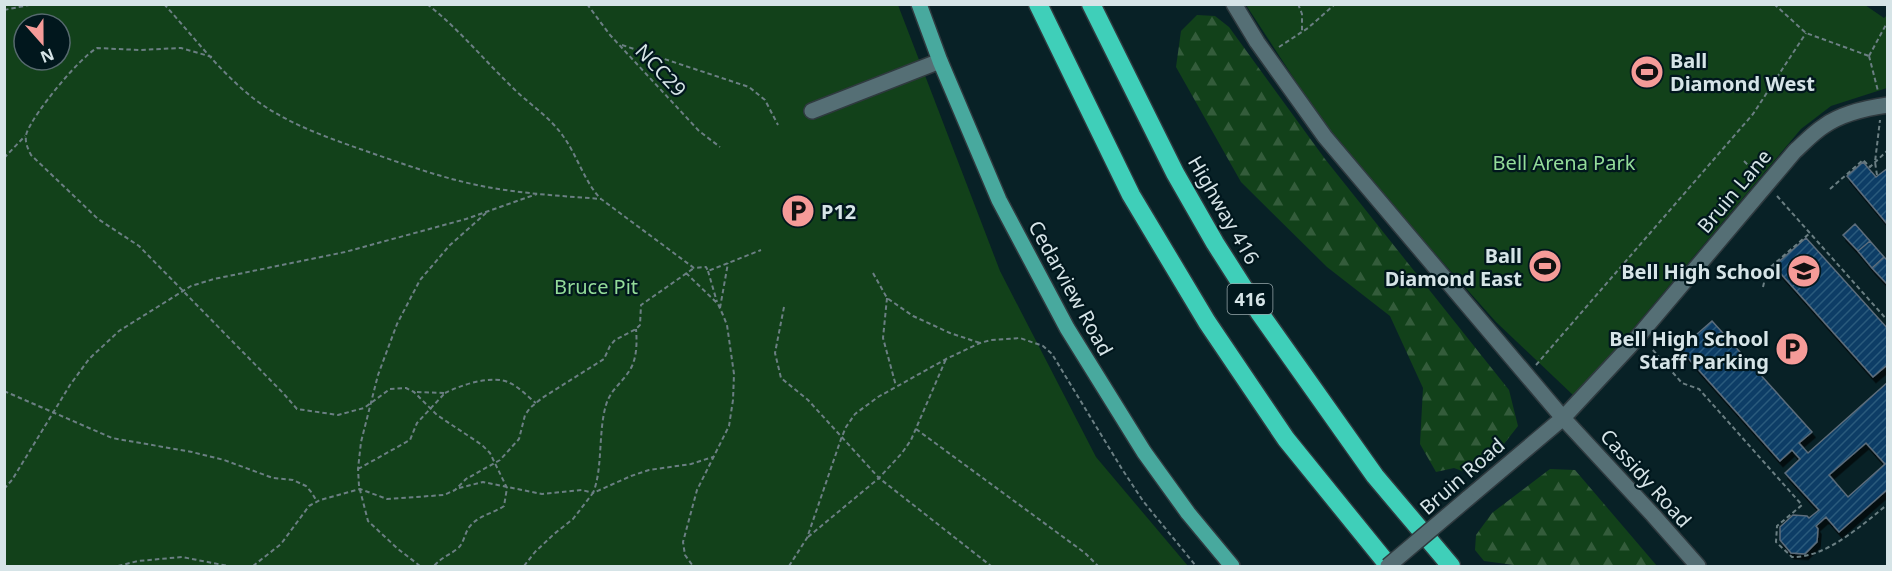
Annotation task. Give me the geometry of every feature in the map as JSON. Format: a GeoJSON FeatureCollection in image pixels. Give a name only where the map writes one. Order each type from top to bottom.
{"type":"FeatureCollection","features":[{"type":"Feature","properties":{"kind":"highway","name":"416"},"geometry":{"type":"LineString","coordinates":[[1038,4],[1131,195],[1207,322],[1286,439],[1388,567]]}},
{"type":"Feature","properties":{"kind":"highway","name":"Highway 416"},"geometry":{"type":"LineString","coordinates":[[1091,4],[1175,173],[1258,312],[1375,476],[1452,567]]}},
{"type":"Feature","properties":{"kind":"main road","name":"Cedarview Road"},"geometry":{"type":"LineString","coordinates":[[919,4],[940,61],[999,200],[1067,328],[1144,452],[1188,513],[1232,567]]}},
{"type":"Feature","properties":{"kind":"street","name":"Cassidy Road"},"geometry":{"type":"LineString","coordinates":[[1234,4],[1267,56],[1325,137],[1563,418],[1698,567]]}},
{"type":"Feature","properties":{"kind":"street"},"geometry":{"type":"LineString","coordinates":[[812,111],[940,61]]}},
{"type":"Feature","properties":{"kind":"street","name":"Bruin Lane"},"geometry":{"type":"LineString","coordinates":[[1563,418],[1645,327],[1795,152],[1824,126],[1859,110],[1884,106]]}},
{"type":"Feature","properties":{"kind":"street","name":"Bruin Road"},"geometry":{"type":"LineString","coordinates":[[1388,567],[1563,418]]}},
{"type":"Feature","properties":{"kind":"path"},"geometry":{"type":"LineString","coordinates":[[4,10],[33,4]]}},
{"type":"Feature","properties":{"kind":"path"},"geometry":{"type":"LineString","coordinates":[[164,4],[230,78],[254,98],[280,115],[321,135],[423,171],[485,187],[601,199]]}},
{"type":"Feature","properties":{"kind":"path"},"geometry":{"type":"LineString","coordinates":[[427,4],[448,21],[510,85],[553,123],[564,136],[590,185],[601,199],[694,268]]}},
{"type":"Feature","properties":{"kind":"path","name":"NCC29"},"geometry":{"type":"LineString","coordinates":[[587,4],[619,45],[699,131],[720,147]]}},
{"type":"Feature","properties":{"kind":"path"},"geometry":{"type":"LineString","coordinates":[[1298,4],[1302,14],[1302,32]]}},
{"type":"Feature","properties":{"kind":"path"},"geometry":{"type":"LineString","coordinates":[[1267,56],[1302,32],[1335,4]]}},
{"type":"Feature","properties":{"kind":"path"},"geometry":{"type":"LineString","coordinates":[[1774,4],[1806,33],[1869,56]]}},
{"type":"Feature","properties":{"kind":"path"},"geometry":{"type":"LineString","coordinates":[[1877,175],[1875,162],[1884,106],[1869,56],[1887,21]]}},
{"type":"Feature","properties":{"kind":"path"},"geometry":{"type":"LineString","coordinates":[[1527,375],[1753,114],[1806,33]]}},
{"type":"Feature","properties":{"kind":"path"},"geometry":{"type":"LineString","coordinates":[[619,45],[749,87],[765,100],[778,124]]}},
{"type":"Feature","properties":{"kind":"path"},"geometry":{"type":"LineString","coordinates":[[4,158],[26,134],[37,114],[76,64],[97,48],[139,50],[181,48],[212,57]]}},
{"type":"Feature","properties":{"kind":"path"},"geometry":{"type":"LineString","coordinates":[[26,134],[26,146],[31,155],[98,219],[140,246],[297,409],[338,415],[370,404],[390,389],[406,388],[415,392],[445,393]]}},
{"type":"Feature","properties":{"kind":"path"},"geometry":{"type":"LineString","coordinates":[[1830,189],[1863,160],[1870,167],[1887,150]]}},
{"type":"Feature","properties":{"kind":"path"},"geometry":{"type":"LineString","coordinates":[[1744,161],[1767,184],[1887,321]]}},
{"type":"Feature","properties":{"kind":"path"},"geometry":{"type":"LineString","coordinates":[[4,489],[89,359],[118,331],[184,290],[214,279],[345,252],[466,219],[537,194]]}},
{"type":"Feature","properties":{"kind":"path"},"geometry":{"type":"LineString","coordinates":[[420,567],[368,521],[360,489],[358,469],[361,442],[378,375],[398,324],[420,280],[450,245],[488,212]]}},
{"type":"Feature","properties":{"kind":"path"},"geometry":{"type":"LineString","coordinates":[[1763,287],[1767,270],[1810,233]]}},
{"type":"Feature","properties":{"kind":"path"},"geometry":{"type":"LineString","coordinates":[[708,271],[761,250]]}},
{"type":"Feature","properties":{"kind":"path"},"geometry":{"type":"LineString","coordinates":[[720,308],[728,263]]}},
{"type":"Feature","properties":{"kind":"path"},"geometry":{"type":"LineString","coordinates":[[456,489],[466,479],[495,462],[511,449],[519,439],[525,415],[536,403],[604,359],[615,340],[636,329],[640,325],[641,305],[694,268],[706,267],[727,325],[734,374],[733,400],[729,426],[696,490],[683,542],[685,555],[693,567]]}},
{"type":"Feature","properties":{"kind":"path"},"geometry":{"type":"LineString","coordinates":[[687,273],[718,304]]}},
{"type":"Feature","properties":{"kind":"path"},"geometry":{"type":"LineString","coordinates":[[873,273],[887,298],[913,316],[950,333],[980,343]]}},
{"type":"Feature","properties":{"kind":"path"},"geometry":{"type":"LineString","coordinates":[[887,298],[883,338],[896,387]]}},
{"type":"Feature","properties":{"kind":"path"},"geometry":{"type":"LineString","coordinates":[[784,307],[775,353],[781,378],[808,400],[841,439],[850,444],[856,454],[879,478],[991,567]]}},
{"type":"Feature","properties":{"kind":"path"},"geometry":{"type":"LineString","coordinates":[[1645,327],[1658,340],[1651,348],[1682,383],[1699,389],[1802,506],[1777,526],[1776,542],[1792,557],[1804,558],[1824,550],[1887,504]]}},
{"type":"Feature","properties":{"kind":"path"},"geometry":{"type":"LineString","coordinates":[[524,567],[535,552],[573,519],[593,493],[597,482],[606,406],[611,392],[631,368],[635,357],[636,329]]}},
{"type":"Feature","properties":{"kind":"path"},"geometry":{"type":"LineString","coordinates":[[789,567],[807,538],[841,439],[855,414],[878,397],[980,343],[1020,338],[1043,346],[1052,354],[1138,493],[1196,567]]}},
{"type":"Feature","properties":{"kind":"path"},"geometry":{"type":"LineString","coordinates":[[807,538],[879,478],[902,453],[911,440],[946,359]]}},
{"type":"Feature","properties":{"kind":"path"},"geometry":{"type":"LineString","coordinates":[[358,469],[410,440],[417,423],[432,410],[445,393],[459,386],[478,382],[506,381],[536,403]]}},
{"type":"Feature","properties":{"kind":"path"},"geometry":{"type":"LineString","coordinates":[[4,391],[112,438],[192,452],[224,460],[273,478],[293,480],[306,486],[317,501]]}},
{"type":"Feature","properties":{"kind":"path"},"geometry":{"type":"LineString","coordinates":[[415,392],[432,410],[490,453],[507,488],[504,506],[480,518],[470,526],[458,549],[444,556],[434,567]]}},
{"type":"Feature","properties":{"kind":"path"},"geometry":{"type":"LineString","coordinates":[[915,428],[1085,553],[1098,567]]}},
{"type":"Feature","properties":{"kind":"path"},"geometry":{"type":"LineString","coordinates":[[253,567],[281,544],[309,506],[317,501],[360,489],[387,499],[444,495],[456,489],[483,482],[542,494],[582,490],[593,493],[649,470],[691,464],[713,458]]}},
{"type":"Feature","properties":{"kind":"path"},"geometry":{"type":"LineString","coordinates":[[118,567],[138,561],[182,557],[200,559],[228,567]]}},
{"type":"Feature","properties":{"kind":"green space","name":"Bruce Pit"},"geometry":{"type":"Polygon","coordinates":[[[4,5],[898,5],[1000,271],[1096,457],[1188,566],[5,566],[4,5]]]}},
{"type":"Feature","properties":{"kind":"green space","name":"Bell Arena Park"},"geometry":{"type":"Polygon","coordinates":[[[1246,5],[1865,5],[1884,18],[1887,15],[1887,88],[1831,106],[1801,129],[1574,396],[1496,322],[1350,158],[1310,103],[1246,5]]]}},
{"type":"Feature","properties":{"kind":"green space"},"geometry":{"type":"Polygon","coordinates":[[[1197,15],[1215,16],[1229,27],[1325,159],[1509,390],[1518,426],[1489,463],[1473,475],[1454,468],[1436,472],[1420,444],[1423,388],[1390,316],[1327,267],[1241,182],[1176,67],[1181,31],[1197,15]]]}},
{"type":"Feature","properties":{"kind":"green space"},"geometry":{"type":"Polygon","coordinates":[[[1550,469],[1575,470],[1657,566],[1521,566],[1484,561],[1475,550],[1476,535],[1492,513],[1550,469]]]}},
{"type":"Feature","properties":{"kind":"building"},"geometry":{"type":"Polygon","coordinates":[[[1863,162],[1876,177],[1888,168],[1888,225],[1847,176],[1863,162]]]}},
{"type":"Feature","properties":{"kind":"building"},"geometry":{"type":"Polygon","coordinates":[[[1855,224],[1870,241],[1858,251],[1843,235],[1855,224]]]}},
{"type":"Feature","properties":{"kind":"building"},"geometry":{"type":"Polygon","coordinates":[[[1806,238],[1888,329],[1888,368],[1886,366],[1873,377],[1774,266],[1806,238]]]}},
{"type":"Feature","properties":{"kind":"building"},"geometry":{"type":"Polygon","coordinates":[[[1870,241],[1884,257],[1872,268],[1858,251],[1870,241]]]}},
{"type":"Feature","properties":{"kind":"building"},"geometry":{"type":"Polygon","coordinates":[[[1884,257],[1888,261],[1887,284],[1872,268],[1884,257]]]}},
{"type":"Feature","properties":{"kind":"building"},"geometry":{"type":"Polygon","coordinates":[[[1712,321],[1812,432],[1799,443],[1808,453],[1888,382],[1888,489],[1839,532],[1826,517],[1816,526],[1818,529],[1817,542],[1805,554],[1791,553],[1780,540],[1780,527],[1793,515],[1809,518],[1819,510],[1785,473],[1800,459],[1792,450],[1780,461],[1680,349],[1712,321]],[[1866,443],[1829,475],[1848,497],[1885,464],[1866,443]]]}},
{"type":"Feature","properties":{"kind":"place","name":"Ball Diamond West"},"geometry":{"type":"Point","coordinates":[1647,72]}},
{"type":"Feature","properties":{"kind":"place","name":"P12"},"geometry":{"type":"Point","coordinates":[798,211]}},
{"type":"Feature","properties":{"kind":"place","name":"Ball Diamond East"},"geometry":{"type":"Point","coordinates":[1545,266]}},
{"type":"Feature","properties":{"kind":"place","name":"Bell High School"},"geometry":{"type":"Point","coordinates":[1804,271]}},
{"type":"Feature","properties":{"kind":"place","name":"Bell High School Staff Parking"},"geometry":{"type":"Point","coordinates":[1792,349]}}]}
